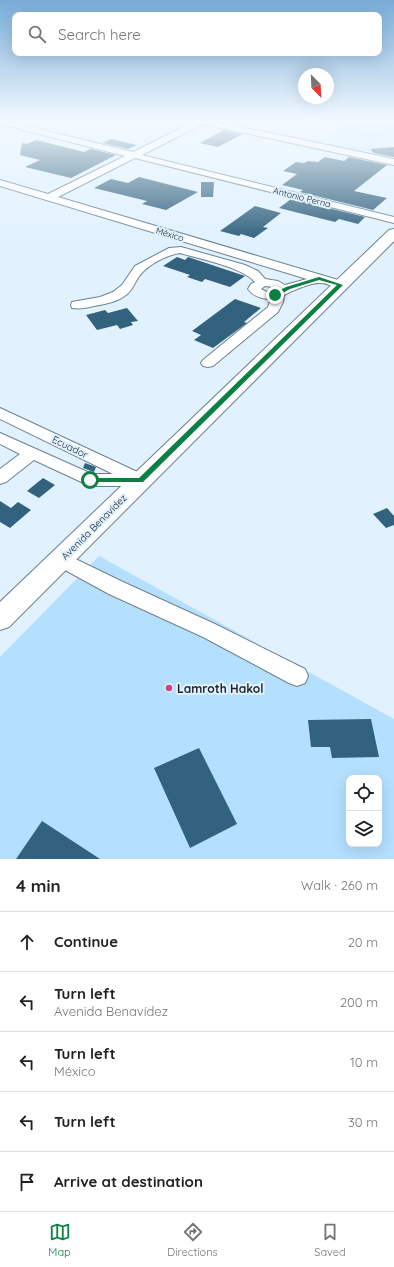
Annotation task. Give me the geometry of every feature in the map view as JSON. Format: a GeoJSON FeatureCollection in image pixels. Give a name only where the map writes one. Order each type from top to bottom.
{"type":"FeatureCollection","features":[{"type":"Feature","properties":{"kind":"main road","name":"Avenida Benavídez"},"geometry":{"type":"LineString","coordinates":[[0,619],[140,480],[394,233]]}},
{"type":"Feature","properties":{"kind":"street"},"geometry":{"type":"LineString","coordinates":[[48,198],[122,161]]}},
{"type":"Feature","properties":{"kind":"street","name":"Antonio Perna"},"geometry":{"type":"LineString","coordinates":[[158,161],[394,220]]}},
{"type":"Feature","properties":{"kind":"street","name":"México"},"geometry":{"type":"LineString","coordinates":[[0,183],[341,285]]}},
{"type":"Feature","properties":{"kind":"street"},"geometry":{"type":"LineString","coordinates":[[77,305],[106,300],[118,294],[126,288],[132,276],[139,269],[169,251],[174,250],[181,250],[241,268],[254,274],[264,282]]}},
{"type":"Feature","properties":{"kind":"street"},"geometry":{"type":"LineString","coordinates":[[295,272],[291,275],[264,282],[255,287],[256,292],[262,295],[278,293],[288,288],[319,278]]}},
{"type":"Feature","properties":{"kind":"street"},"geometry":{"type":"LineString","coordinates":[[208,363],[272,308],[277,302],[278,293]]}},
{"type":"Feature","properties":{"kind":"street","name":"Ecuador"},"geometry":{"type":"LineString","coordinates":[[0,413],[140,480]]}},
{"type":"Feature","properties":{"kind":"street"},"geometry":{"type":"LineString","coordinates":[[0,438],[90,480],[140,480]]}},
{"type":"Feature","properties":{"kind":"street"},"geometry":{"type":"LineString","coordinates":[[0,478],[32,453]]}},
{"type":"Feature","properties":{"kind":"street"},"geometry":{"type":"LineString","coordinates":[[61,559],[116,588],[210,631],[296,676]]}},
{"type":"Feature","properties":{"kind":"shaded area","name":"Lamroth Hakol"},"geometry":{"type":"Polygon","coordinates":[[[99,556],[394,719],[394,859],[0,859],[0,657],[99,556]]]}},
{"type":"Feature","properties":{"kind":"building"},"geometry":{"type":"Polygon","coordinates":[[[38,161],[104,161],[71,178],[25,167],[38,161]]]}},
{"type":"Feature","properties":{"kind":"building"},"geometry":{"type":"Polygon","coordinates":[[[368,161],[387,165],[354,191],[387,198],[373,210],[300,192],[303,190],[282,185],[297,174],[283,171],[296,162],[368,161]]]}},
{"type":"Feature","properties":{"kind":"building"},"geometry":{"type":"Polygon","coordinates":[[[139,177],[198,192],[166,210],[142,204],[147,201],[94,188],[111,179],[128,183],[139,177]]]}},
{"type":"Feature","properties":{"kind":"building"},"geometry":{"type":"Polygon","coordinates":[[[201,182],[214,182],[213,197],[201,197],[201,182]]]}},
{"type":"Feature","properties":{"kind":"building"},"geometry":{"type":"Polygon","coordinates":[[[291,199],[365,217],[358,224],[339,219],[335,222],[279,208],[291,199]]]}},
{"type":"Feature","properties":{"kind":"building"},"geometry":{"type":"Polygon","coordinates":[[[255,206],[281,213],[263,227],[268,228],[254,238],[241,234],[239,236],[220,231],[255,206]]]}},
{"type":"Feature","properties":{"kind":"building"},"geometry":{"type":"Polygon","coordinates":[[[177,257],[185,260],[188,257],[245,276],[230,287],[205,279],[202,282],[187,277],[190,275],[163,266],[177,257]]]}},
{"type":"Feature","properties":{"kind":"building"},"geometry":{"type":"Polygon","coordinates":[[[235,299],[261,308],[244,322],[247,323],[213,348],[194,340],[201,335],[192,331],[235,299]]]}},
{"type":"Feature","properties":{"kind":"building"},"geometry":{"type":"Polygon","coordinates":[[[127,308],[138,321],[131,322],[133,325],[120,329],[117,325],[97,330],[86,315],[105,310],[108,313],[127,308]]]}},
{"type":"Feature","properties":{"kind":"building"},"geometry":{"type":"Polygon","coordinates":[[[85,463],[96,467],[94,472],[83,468],[85,463]]]}},
{"type":"Feature","properties":{"kind":"building"},"geometry":{"type":"Polygon","coordinates":[[[43,478],[55,485],[39,498],[27,491],[43,478]]]}},
{"type":"Feature","properties":{"kind":"building"},"geometry":{"type":"Polygon","coordinates":[[[0,501],[11,508],[18,502],[31,510],[10,528],[0,522],[0,501]]]}},
{"type":"Feature","properties":{"kind":"building"},"geometry":{"type":"Polygon","coordinates":[[[387,508],[394,516],[394,525],[386,528],[373,514],[387,508]]]}},
{"type":"Feature","properties":{"kind":"building"},"geometry":{"type":"Polygon","coordinates":[[[371,719],[379,757],[332,758],[330,747],[311,747],[308,720],[371,719]]]}},
{"type":"Feature","properties":{"kind":"building"},"geometry":{"type":"Polygon","coordinates":[[[199,748],[237,824],[190,848],[154,768],[199,748]]]}},
{"type":"Feature","properties":{"kind":"building"},"geometry":{"type":"Polygon","coordinates":[[[42,821],[100,859],[16,859],[42,821]]]}},
{"type":"Feature","properties":{"kind":"place","name":"Lamroth Hakol"},"geometry":{"type":"Point","coordinates":[169,688]}},
{"type":"Feature","properties":{"kind":"route"},"geometry":{"type":"LineString","coordinates":[[90,480],[140,480],[341,285],[319,278],[288,288],[275,295]]}}]}
